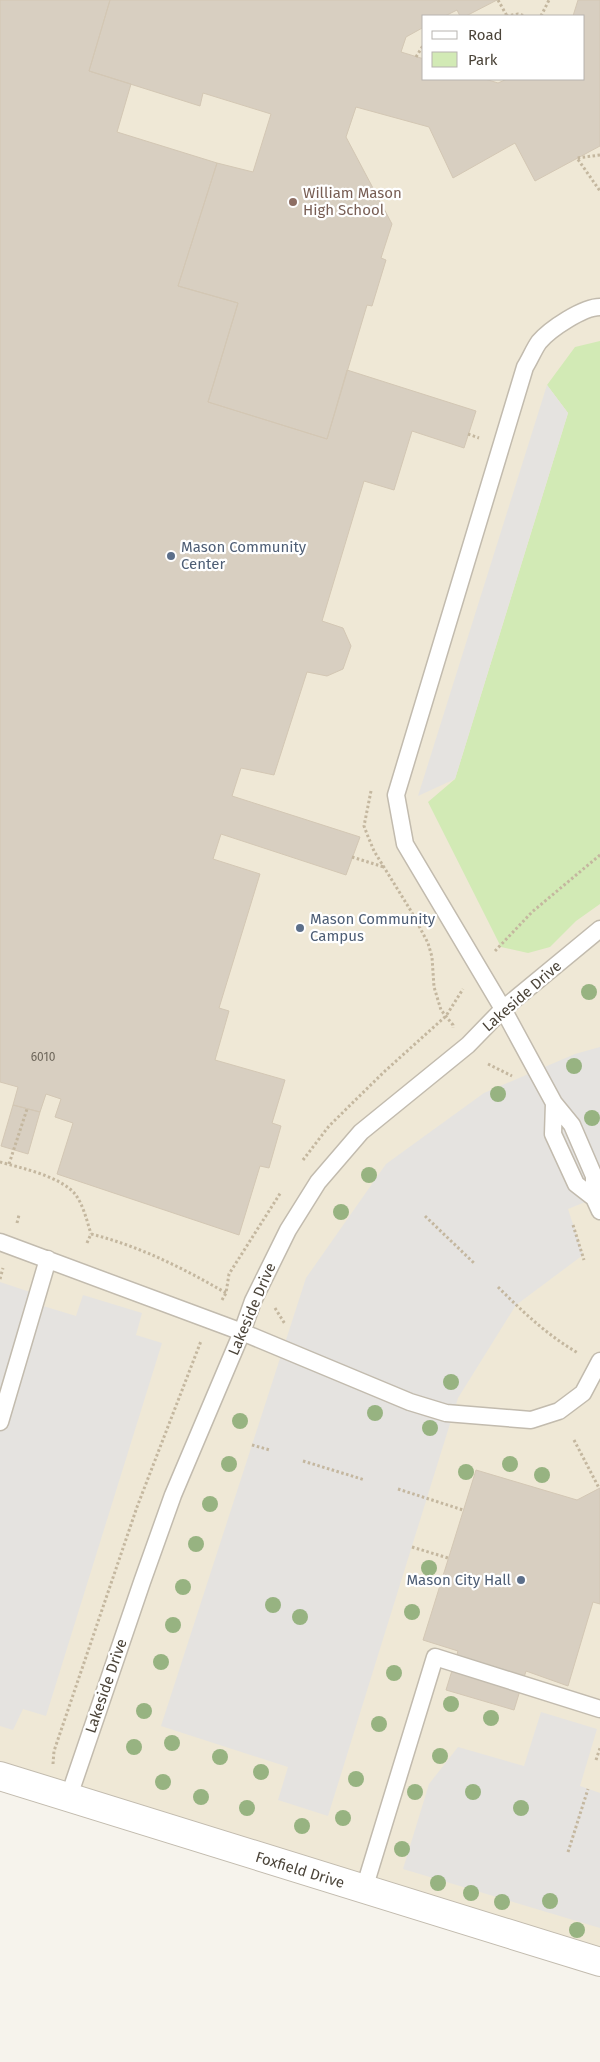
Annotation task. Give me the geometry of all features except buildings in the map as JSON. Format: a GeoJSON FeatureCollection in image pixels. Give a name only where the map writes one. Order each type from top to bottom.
{"type":"FeatureCollection","features":[{"type":"Feature","properties":{"kind":"street","name":"Foxfield Drive"},"geometry":{"type":"LineString","coordinates":[[0,1776],[68,1799],[600,1962]]}},
{"type":"Feature","properties":{"kind":"lane"},"geometry":{"type":"LineString","coordinates":[[597,1205],[594,1176],[572,1126],[554,1103],[503,1009],[405,844],[396,795],[525,366],[540,341],[566,320],[592,307],[600,307]]}},
{"type":"Feature","properties":{"kind":"lane","name":"Lakeside Drive"},"geometry":{"type":"LineString","coordinates":[[68,1799],[174,1495],[242,1332],[253,1301],[288,1230],[318,1182],[361,1132],[468,1045],[503,1009],[600,928]]}},
{"type":"Feature","properties":{"kind":"lane"},"geometry":{"type":"LineString","coordinates":[[0,1242],[242,1332],[410,1402],[446,1413],[531,1420],[559,1411],[583,1393],[600,1362]]}},
{"type":"Feature","properties":{"kind":"lane"},"geometry":{"type":"LineString","coordinates":[[0,1422],[48,1259]]}},
{"type":"Feature","properties":{"kind":"lane"},"geometry":{"type":"LineString","coordinates":[[364,1889],[435,1657],[600,1710]]}},
{"type":"Feature","properties":{"kind":"path"},"geometry":{"type":"LineString","coordinates":[[498,0],[506,15]]}},
{"type":"Feature","properties":{"kind":"path"},"geometry":{"type":"LineString","coordinates":[[542,15],[549,0]]}},
{"type":"Feature","properties":{"kind":"path"},"geometry":{"type":"LineString","coordinates":[[416,57],[422,47]]}},
{"type":"Feature","properties":{"kind":"path"},"geometry":{"type":"LineString","coordinates":[[600,155],[577,158],[600,191]]}},
{"type":"Feature","properties":{"kind":"path"},"geometry":{"type":"LineString","coordinates":[[468,434],[480,438]]}},
{"type":"Feature","properties":{"kind":"path"},"geometry":{"type":"LineString","coordinates":[[504,941],[532,912],[600,855]]}},
{"type":"Feature","properties":{"kind":"path"},"geometry":{"type":"LineString","coordinates":[[352,857],[385,867]]}},
{"type":"Feature","properties":{"kind":"path"},"geometry":{"type":"LineString","coordinates":[[488,1064],[512,1075],[514,1080]]}},
{"type":"Feature","properties":{"kind":"path"},"geometry":{"type":"LineString","coordinates":[[9,1164],[27,1109]]}},
{"type":"Feature","properties":{"kind":"path"},"geometry":{"type":"LineString","coordinates":[[0,1162],[43,1174],[64,1185],[75,1194],[86,1216],[91,1234],[87,1243]]}},
{"type":"Feature","properties":{"kind":"path"},"geometry":{"type":"LineString","coordinates":[[16,1226],[20,1214]]}},
{"type":"Feature","properties":{"kind":"path"},"geometry":{"type":"LineString","coordinates":[[425,1216],[474,1264]]}},
{"type":"Feature","properties":{"kind":"path"},"geometry":{"type":"LineString","coordinates":[[573,1225],[584,1260]]}},
{"type":"Feature","properties":{"kind":"path"},"geometry":{"type":"LineString","coordinates":[[91,1234],[149,1253],[191,1272],[226,1293]]}},
{"type":"Feature","properties":{"kind":"path"},"geometry":{"type":"LineString","coordinates":[[0,1279],[5,1262]]}},
{"type":"Feature","properties":{"kind":"path"},"geometry":{"type":"LineString","coordinates":[[498,1287],[536,1324],[558,1341],[583,1356]]}},
{"type":"Feature","properties":{"kind":"path"},"geometry":{"type":"LineString","coordinates":[[275,1308],[287,1327]]}},
{"type":"Feature","properties":{"kind":"path"},"geometry":{"type":"LineString","coordinates":[[53,1765],[54,1751],[137,1507],[203,1338]]}},
{"type":"Feature","properties":{"kind":"path"},"geometry":{"type":"LineString","coordinates":[[574,1440],[599,1488]]}},
{"type":"Feature","properties":{"kind":"path"},"geometry":{"type":"LineString","coordinates":[[252,1445],[270,1450]]}},
{"type":"Feature","properties":{"kind":"path"},"geometry":{"type":"LineString","coordinates":[[303,1461],[365,1480]]}},
{"type":"Feature","properties":{"kind":"path"},"geometry":{"type":"LineString","coordinates":[[398,1489],[464,1510]]}},
{"type":"Feature","properties":{"kind":"path"},"geometry":{"type":"LineString","coordinates":[[412,1547],[448,1558]]}},
{"type":"Feature","properties":{"kind":"path"},"geometry":{"type":"LineString","coordinates":[[596,1760],[600,1748]]}},
{"type":"Feature","properties":{"kind":"path"},"geometry":{"type":"LineString","coordinates":[[568,1852],[588,1789]]}},
{"type":"Feature","properties":{"kind":"shaded area","name":"Mason Community Campus"},"geometry":{"type":"Polygon","coordinates":[[[0,0],[600,0],[600,1962],[0,1777],[0,0]]]}},
{"type":"Feature","properties":{"kind":"shaded area"},"geometry":{"type":"Polygon","coordinates":[[[547,385],[568,413],[455,779],[418,796],[547,385]]]}},
{"type":"Feature","properties":{"kind":"shaded area"},"geometry":{"type":"Polygon","coordinates":[[[600,1047],[600,1196],[568,1209],[583,1255],[516,1305],[458,1398],[328,1816],[278,1800],[288,1767],[161,1726],[306,1278],[386,1164],[484,1093],[575,1054],[600,1047]]]}},
{"type":"Feature","properties":{"kind":"shaded area"},"geometry":{"type":"Polygon","coordinates":[[[0,1282],[30,1292],[30,1302],[76,1316],[83,1295],[142,1313],[136,1335],[162,1343],[46,1716],[23,1709],[13,1730],[0,1726],[0,1282]]]}},
{"type":"Feature","properties":{"kind":"shaded area"},"geometry":{"type":"Polygon","coordinates":[[[541,1712],[597,1729],[580,1786],[600,1793],[600,1928],[403,1869],[429,1784],[458,1747],[524,1766],[541,1712]]]}},
{"type":"Feature","properties":{"kind":"green space"},"geometry":{"type":"Polygon","coordinates":[[[600,341],[600,904],[576,921],[550,947],[528,953],[501,947],[428,802],[455,779],[568,413],[547,385],[575,347],[600,341]]]}},
{"type":"Feature","properties":{"kind":"place","name":"William Mason High School"},"geometry":{"type":"Point","coordinates":[293,202]}},
{"type":"Feature","properties":{"kind":"place","name":"Mason Community Center"},"geometry":{"type":"Point","coordinates":[171,556]}},
{"type":"Feature","properties":{"kind":"place","name":"Mason Community Campus"},"geometry":{"type":"Point","coordinates":[300,928]}},
{"type":"Feature","properties":{"kind":"place","name":"Mason City Hall"},"geometry":{"type":"Point","coordinates":[521,1580]}}]}
